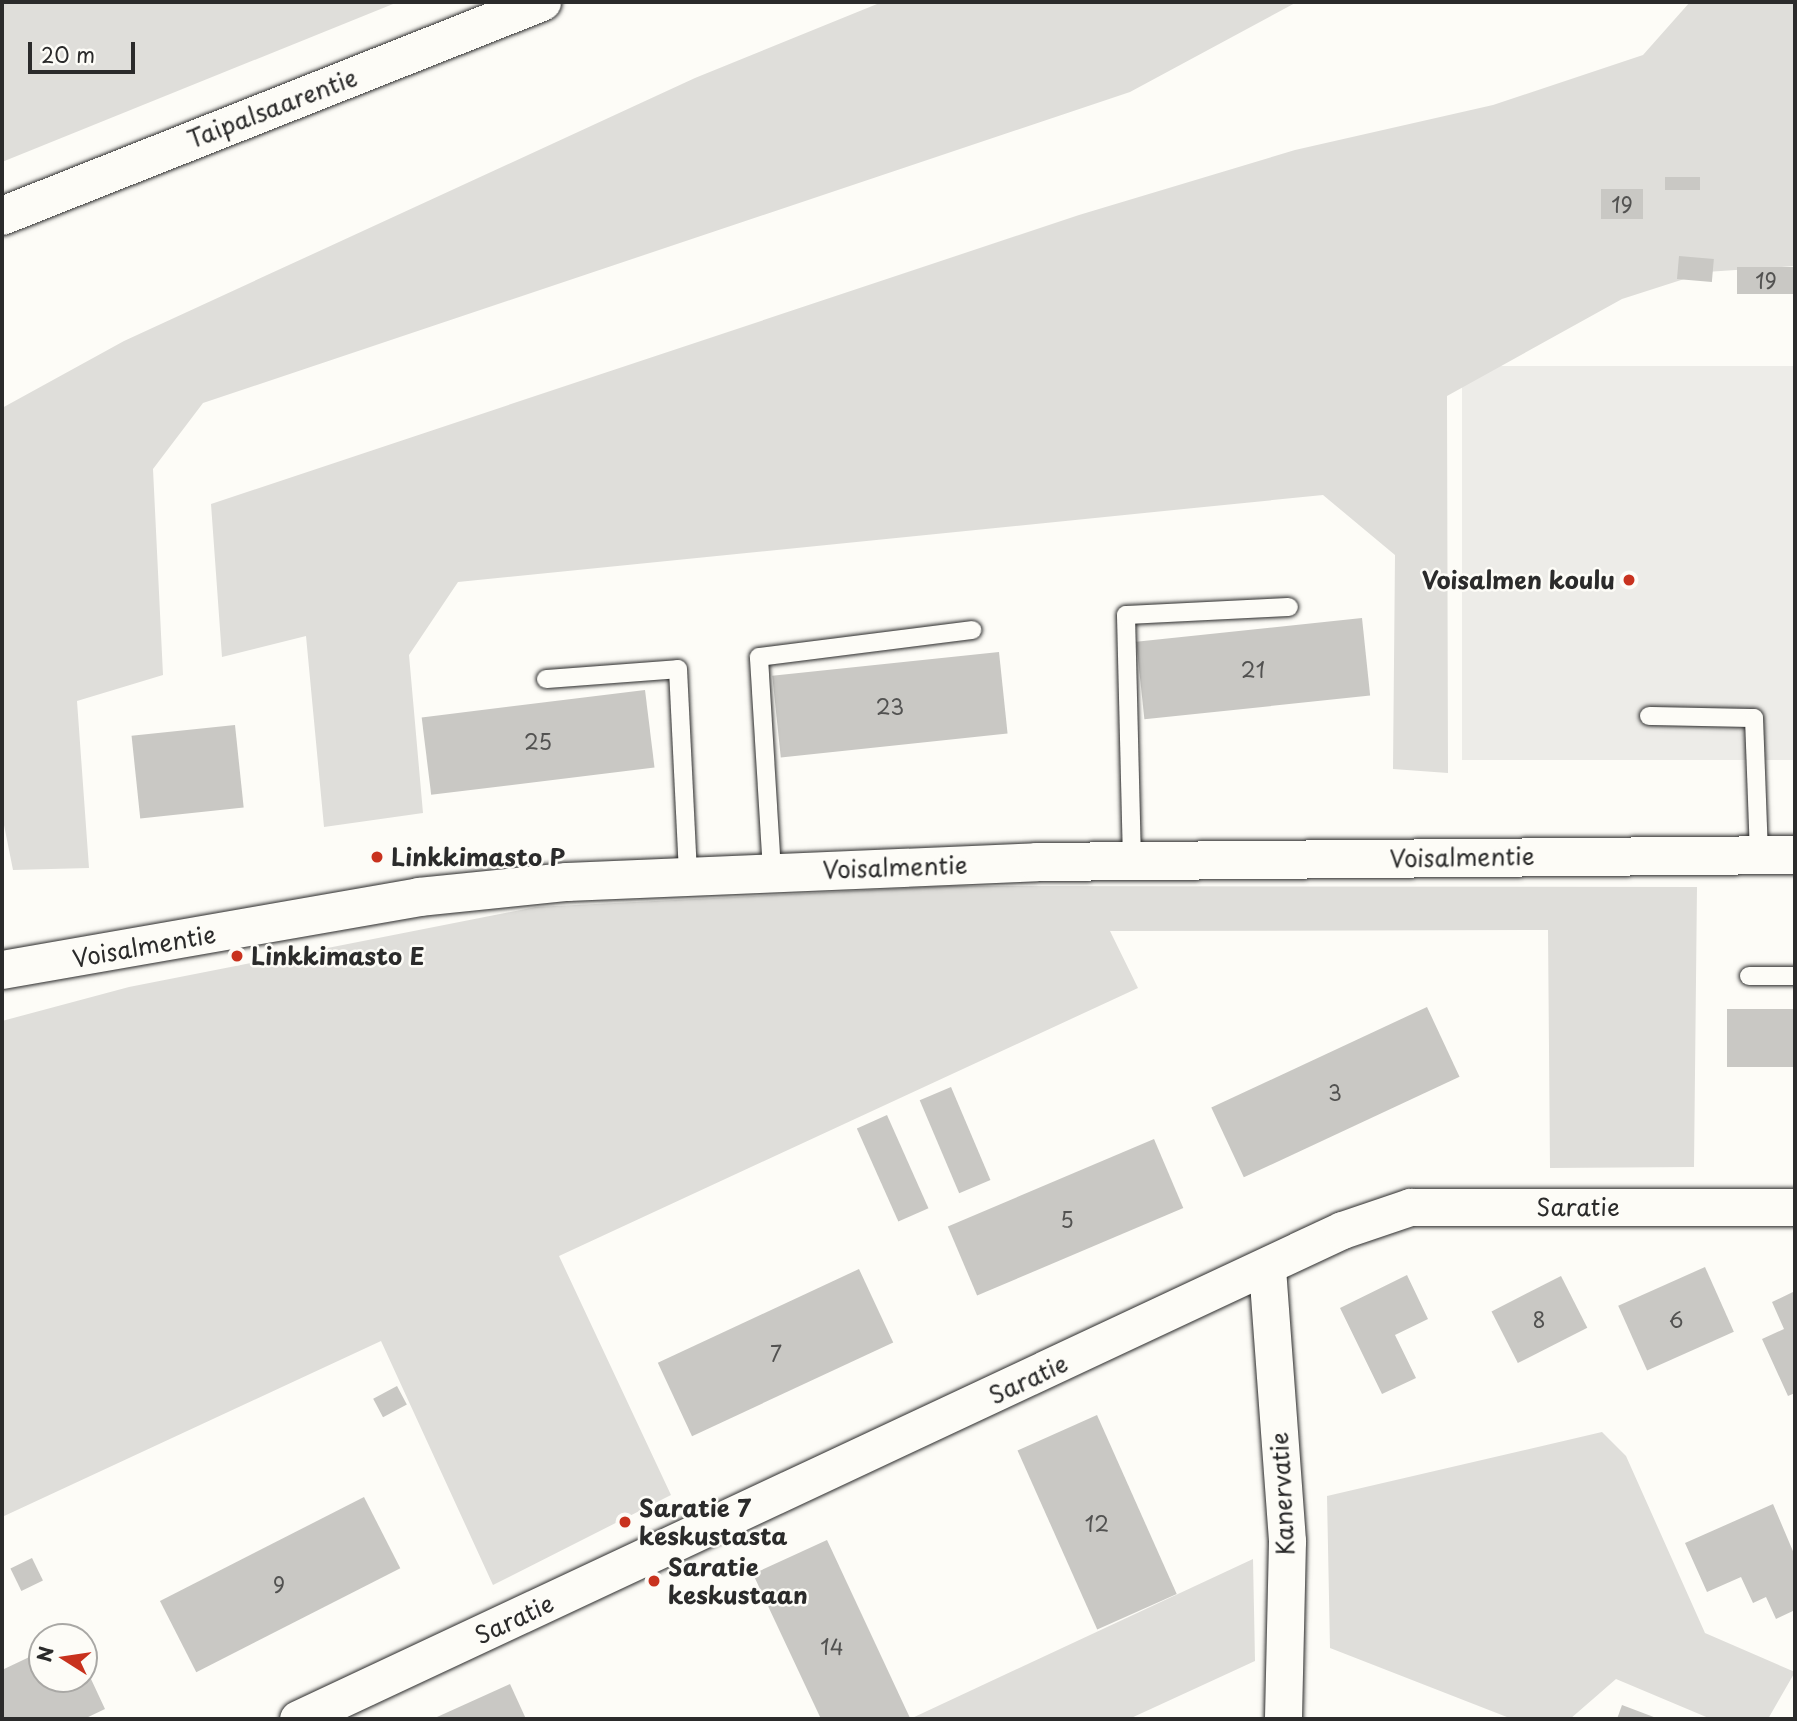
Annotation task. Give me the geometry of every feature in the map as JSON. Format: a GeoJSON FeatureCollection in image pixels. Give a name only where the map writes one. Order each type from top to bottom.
{"type":"FeatureCollection","features":[{"type":"Feature","properties":{"kind":"street","name":"Taipalsaarentie"},"geometry":{"type":"LineString","coordinates":[[2,216],[542,2]]}},
{"type":"Feature","properties":{"kind":"street","name":"Voisalmentie"},"geometry":{"type":"LineString","coordinates":[[2,970],[419,897],[688,875],[1132,861],[1777,855]]}},
{"type":"Feature","properties":{"kind":"street","name":"Saratie"},"geometry":{"type":"LineString","coordinates":[[298,1719],[1267,1268],[1342,1230],[1410,1207],[1795,1207]]}},
{"type":"Feature","properties":{"kind":"street","name":"Kanervatie"},"geometry":{"type":"LineString","coordinates":[[1267,1268],[1287,1541],[1283,1719]]}},
{"type":"Feature","properties":{"kind":"lane"},"geometry":{"type":"LineString","coordinates":[[1132,861],[1126,615],[1289,607]]}},
{"type":"Feature","properties":{"kind":"lane"},"geometry":{"type":"LineString","coordinates":[[772,871],[758,657],[972,630]]}},
{"type":"Feature","properties":{"kind":"lane"},"geometry":{"type":"LineString","coordinates":[[546,679],[678,669],[688,875]]}},
{"type":"Feature","properties":{"kind":"lane"},"geometry":{"type":"LineString","coordinates":[[1648,716],[1754,718],[1777,855]]}},
{"type":"Feature","properties":{"kind":"lane"},"geometry":{"type":"LineString","coordinates":[[1749,976],[1795,976]]}},
{"type":"Feature","properties":{"kind":"shaded area"},"geometry":{"type":"Polygon","coordinates":[[[2,2],[398,2],[2,162],[2,2]]]}},
{"type":"Feature","properties":{"kind":"shaded area"},"geometry":{"type":"Polygon","coordinates":[[[882,2],[1297,2],[1130,92],[203,403],[153,469],[163,675],[77,701],[89,868],[13,870],[2,815],[2,408],[124,341],[695,78],[882,2]]]}},
{"type":"Feature","properties":{"kind":"shaded area"},"geometry":{"type":"Polygon","coordinates":[[[1690,2],[1795,2],[1795,266],[1706,272],[1622,299],[1447,396],[1448,773],[1393,769],[1395,555],[1323,495],[458,582],[409,655],[423,813],[324,827],[306,636],[222,657],[211,504],[1079,215],[1295,150],[1493,105],[1643,55],[1690,2]]]}},
{"type":"Feature","properties":{"kind":"shaded area","name":"Voisalmen koulu"},"geometry":{"type":"Polygon","coordinates":[[[1462,366],[1795,366],[1795,760],[1462,760],[1462,366]]]}},
{"type":"Feature","properties":{"kind":"shaded area"},"geometry":{"type":"Polygon","coordinates":[[[948,886],[1697,887],[1694,1167],[1550,1168],[1548,930],[1110,931],[1138,988],[559,1256],[671,1495],[493,1585],[381,1341],[2,1517],[2,1021],[129,987],[536,907],[948,886]]]}},
{"type":"Feature","properties":{"kind":"shaded area"},"geometry":{"type":"Polygon","coordinates":[[[1602,1432],[1626,1456],[1705,1633],[1795,1672],[1768,1719],[1711,1719],[1616,1679],[1570,1719],[1512,1719],[1330,1648],[1327,1496],[1602,1432]]]}},
{"type":"Feature","properties":{"kind":"shaded area"},"geometry":{"type":"Polygon","coordinates":[[[1253,1559],[1255,1661],[1129,1719],[910,1719],[1253,1559]]]}},
{"type":"Feature","properties":{"kind":"building"},"geometry":{"type":"Polygon","coordinates":[[[1665,177],[1700,177],[1700,190],[1665,190],[1665,177]]]}},
{"type":"Feature","properties":{"kind":"building"},"geometry":{"type":"Polygon","coordinates":[[[1601,189],[1643,189],[1643,219],[1601,219],[1601,189]]]}},
{"type":"Feature","properties":{"kind":"building"},"geometry":{"type":"Polygon","coordinates":[[[1679,256],[1714,259],[1712,282],[1677,279],[1679,256]]]}},
{"type":"Feature","properties":{"kind":"building"},"geometry":{"type":"Polygon","coordinates":[[[1737,267],[1795,267],[1795,294],[1737,294],[1737,267]]]}},
{"type":"Feature","properties":{"kind":"building"},"geometry":{"type":"Polygon","coordinates":[[[1362,618],[1370,696],[1144,719],[1136,642],[1362,618]]]}},
{"type":"Feature","properties":{"kind":"building"},"geometry":{"type":"Polygon","coordinates":[[[999,652],[1008,734],[781,757],[772,676],[999,652]]]}},
{"type":"Feature","properties":{"kind":"building"},"geometry":{"type":"Polygon","coordinates":[[[645,690],[655,767],[431,795],[422,717],[645,690]]]}},
{"type":"Feature","properties":{"kind":"building"},"geometry":{"type":"Polygon","coordinates":[[[235,725],[244,808],[140,818],[132,736],[235,725]]]}},
{"type":"Feature","properties":{"kind":"building"},"geometry":{"type":"Polygon","coordinates":[[[1427,1007],[1460,1077],[1244,1177],[1211,1108],[1427,1007]]]}},
{"type":"Feature","properties":{"kind":"building"},"geometry":{"type":"Polygon","coordinates":[[[1727,1009],[1795,1009],[1795,1067],[1727,1067],[1727,1009]]]}},
{"type":"Feature","properties":{"kind":"building"},"geometry":{"type":"Polygon","coordinates":[[[951,1087],[990,1180],[959,1193],[920,1100],[951,1087]]]}},
{"type":"Feature","properties":{"kind":"building"},"geometry":{"type":"Polygon","coordinates":[[[887,1115],[928,1208],[898,1222],[857,1128],[887,1115]]]}},
{"type":"Feature","properties":{"kind":"building"},"geometry":{"type":"Polygon","coordinates":[[[1154,1139],[1183,1208],[977,1296],[948,1227],[1154,1139]]]}},
{"type":"Feature","properties":{"kind":"building"},"geometry":{"type":"Polygon","coordinates":[[[1705,1267],[1734,1332],[1647,1371],[1618,1306],[1705,1267]]]}},
{"type":"Feature","properties":{"kind":"building"},"geometry":{"type":"Polygon","coordinates":[[[859,1269],[893,1342],[692,1436],[658,1363],[859,1269]]]}},
{"type":"Feature","properties":{"kind":"building"},"geometry":{"type":"Polygon","coordinates":[[[1407,1275],[1428,1319],[1395,1335],[1416,1378],[1382,1394],[1340,1308],[1407,1275]]]}},
{"type":"Feature","properties":{"kind":"building"},"geometry":{"type":"Polygon","coordinates":[[[1561,1276],[1587,1328],[1518,1363],[1492,1311],[1561,1276]]]}},
{"type":"Feature","properties":{"kind":"building"},"geometry":{"type":"Polygon","coordinates":[[[1795,1291],[1795,1393],[1788,1396],[1762,1339],[1784,1329],[1772,1302],[1795,1291]]]}},
{"type":"Feature","properties":{"kind":"building"},"geometry":{"type":"Polygon","coordinates":[[[397,1386],[407,1405],[383,1417],[373,1399],[397,1386]]]}},
{"type":"Feature","properties":{"kind":"building"},"geometry":{"type":"Polygon","coordinates":[[[1097,1415],[1177,1594],[1097,1629],[1018,1450],[1097,1415]]]}},
{"type":"Feature","properties":{"kind":"building"},"geometry":{"type":"Polygon","coordinates":[[[364,1497],[400,1568],[196,1672],[160,1601],[364,1497]]]}},
{"type":"Feature","properties":{"kind":"building"},"geometry":{"type":"Polygon","coordinates":[[[1773,1504],[1795,1556],[1795,1610],[1776,1619],[1766,1597],[1753,1603],[1741,1577],[1707,1592],[1685,1543],[1773,1504]]]}},
{"type":"Feature","properties":{"kind":"building"},"geometry":{"type":"Polygon","coordinates":[[[827,1540],[910,1718],[908,1719],[821,1719],[753,1574],[827,1540]]]}},
{"type":"Feature","properties":{"kind":"building"},"geometry":{"type":"Polygon","coordinates":[[[32,1558],[43,1580],[21,1591],[10,1569],[32,1558]]]}},
{"type":"Feature","properties":{"kind":"building"},"geometry":{"type":"Polygon","coordinates":[[[28,1658],[28,1693],[98,1693],[105,1709],[84,1719],[2,1719],[2,1670],[28,1658]]]}},
{"type":"Feature","properties":{"kind":"building"},"geometry":{"type":"Polygon","coordinates":[[[510,1684],[526,1719],[437,1717],[510,1684]]]}},
{"type":"Feature","properties":{"kind":"building"},"geometry":{"type":"Polygon","coordinates":[[[1622,1705],[1659,1719],[1617,1719],[1622,1705]]]}},
{"type":"Feature","properties":{"kind":"place","name":"Voisalmen koulu"},"geometry":{"type":"Point","coordinates":[1629,580]}},
{"type":"Feature","properties":{"kind":"place","name":"Linkkimasto P"},"geometry":{"type":"Point","coordinates":[377,857]}},
{"type":"Feature","properties":{"kind":"place","name":"Linkkimasto E"},"geometry":{"type":"Point","coordinates":[237,956]}},
{"type":"Feature","properties":{"kind":"place","name":"Saratie 7 keskustasta"},"geometry":{"type":"Point","coordinates":[625,1522]}},
{"type":"Feature","properties":{"kind":"place","name":"Saratie keskustaan"},"geometry":{"type":"Point","coordinates":[654,1581]}}]}
